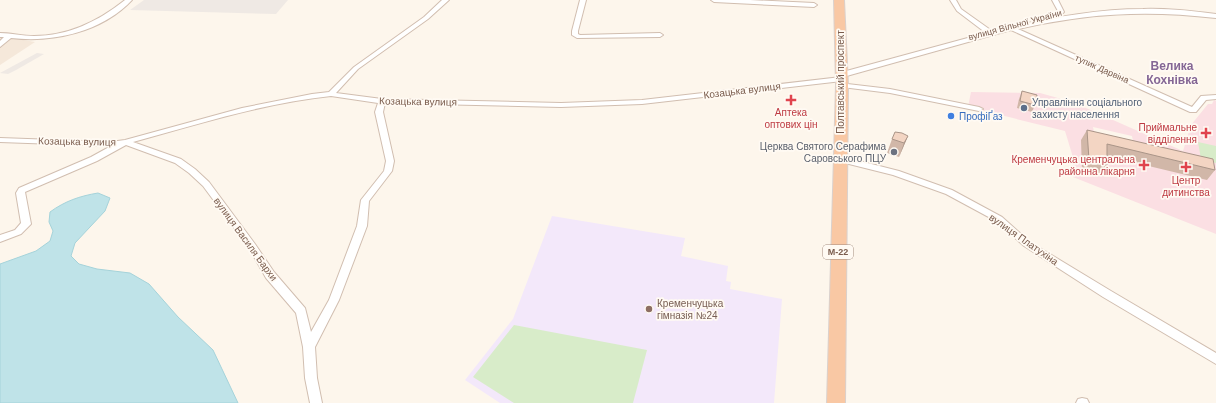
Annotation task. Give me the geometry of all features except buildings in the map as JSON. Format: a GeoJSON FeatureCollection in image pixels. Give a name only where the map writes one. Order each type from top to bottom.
{"type":"FeatureCollection","features":[{"type":"Feature","properties":{"kind":"highway","name":"Полтавський проспект"},"geometry":{"type":"LineString","coordinates":[[836,403],[842,80],[839,0]]}},
{"type":"Feature","properties":{"kind":"street"},"geometry":{"type":"LineString","coordinates":[[0,35],[33,38],[52,37],[86,28],[100,21],[129,0]]}},
{"type":"Feature","properties":{"kind":"street"},"geometry":{"type":"LineString","coordinates":[[331,94],[356,68],[426,18],[446,0]]}},
{"type":"Feature","properties":{"kind":"street"},"geometry":{"type":"LineString","coordinates":[[583,0],[575,31],[575,35],[579,37],[660,35]]}},
{"type":"Feature","properties":{"kind":"street"},"geometry":{"type":"LineString","coordinates":[[714,0],[814,5]]}},
{"type":"Feature","properties":{"kind":"street"},"geometry":{"type":"LineString","coordinates":[[953,0],[959,10],[989,32]]}},
{"type":"Feature","properties":{"kind":"street"},"geometry":{"type":"LineString","coordinates":[[1055,0],[1061,12]]}},
{"type":"Feature","properties":{"kind":"street","name":"вулиця Вільної України"},"geometry":{"type":"LineString","coordinates":[[842,80],[1007,26],[1061,12],[1120,4],[1134,4],[1175,7],[1214,14]]}},
{"type":"Feature","properties":{"kind":"street","name":"тупик Дарвіна"},"geometry":{"type":"LineString","coordinates":[[1007,26],[1193,110],[1204,98],[1216,97]]}},
{"type":"Feature","properties":{"kind":"street"},"geometry":{"type":"LineString","coordinates":[[0,45],[10,35]]}},
{"type":"Feature","properties":{"kind":"street"},"geometry":{"type":"LineString","coordinates":[[842,80],[979,108]]}},
{"type":"Feature","properties":{"kind":"street","name":"Козацька вулиця"},"geometry":{"type":"LineString","coordinates":[[0,140],[110,144],[125,142],[242,110],[305,97],[331,94],[382,101],[561,105],[602,104],[678,98],[842,80]]}},
{"type":"Feature","properties":{"kind":"street"},"geometry":{"type":"LineString","coordinates":[[309,347],[336,293],[362,226],[365,200],[388,171],[390,161],[379,112],[382,101]]}},
{"type":"Feature","properties":{"kind":"street"},"geometry":{"type":"LineString","coordinates":[[0,239],[18,232],[26,224],[20,193],[22,190],[94,159],[125,142]]}},
{"type":"Feature","properties":{"kind":"street","name":"вулиця Василя Бархи"},"geometry":{"type":"LineString","coordinates":[[125,142],[178,161],[192,170],[206,184],[252,246],[270,275],[301,311],[309,347],[311,378],[316,403]]}},
{"type":"Feature","properties":{"kind":"street","name":"вулиця Платухіна"},"geometry":{"type":"LineString","coordinates":[[840,159],[896,173],[949,192],[999,219],[1027,244],[1107,294],[1183,338],[1216,360]]}},
{"type":"Feature","properties":{"kind":"shaded area"},"geometry":{"type":"Polygon","coordinates":[[[144,0],[288,0],[276,14],[130,10],[144,0]]]}},
{"type":"Feature","properties":{"kind":"shaded area"},"geometry":{"type":"Polygon","coordinates":[[[0,37],[18,39],[35,42],[0,65],[0,37]]]}},
{"type":"Feature","properties":{"kind":"shaded area"},"geometry":{"type":"Polygon","coordinates":[[[37,53],[44,54],[8,74],[0,73],[37,53]]]}},
{"type":"Feature","properties":{"kind":"shaded area","name":"Кременчуцька центральна районна лікарня"},"geometry":{"type":"Polygon","coordinates":[[[971,92],[1040,93],[1086,108],[1183,151],[1191,125],[1208,104],[1212,104],[1214,100],[1216,101],[1216,234],[1073,177],[1072,154],[1065,131],[968,107],[971,92]],[[1093,127],[1094,132],[1133,141],[1132,136],[1093,127]]]}},
{"type":"Feature","properties":{"kind":"shaded area","name":"Кременчуцька гімназія №24"},"geometry":{"type":"Polygon","coordinates":[[[552,216],[685,238],[681,256],[728,266],[726,281],[731,282],[730,289],[782,299],[774,403],[500,403],[465,380],[513,319],[552,216]]]}},
{"type":"Feature","properties":{"kind":"green space"},"geometry":{"type":"Polygon","coordinates":[[[1198,142],[1216,146],[1216,163],[1201,159],[1198,142]]]}},
{"type":"Feature","properties":{"kind":"green space"},"geometry":{"type":"Polygon","coordinates":[[[514,325],[647,350],[633,403],[514,403],[473,377],[514,325]]]}},
{"type":"Feature","properties":{"kind":"water"},"geometry":{"type":"Polygon","coordinates":[[[98,193],[110,198],[105,211],[75,243],[71,256],[79,264],[97,269],[130,273],[149,284],[178,317],[213,350],[238,403],[0,403],[0,264],[36,251],[50,241],[53,231],[49,222],[50,212],[73,200],[98,193]]]}},
{"type":"Feature","properties":{"kind":"place","name":"Аптека оптових цін"},"geometry":{"type":"Point","coordinates":[791,100]}},
{"type":"Feature","properties":{"kind":"place","name":"Управління соціального захисту населення"},"geometry":{"type":"Point","coordinates":[1024,108]}},
{"type":"Feature","properties":{"kind":"place","name":"ПрофіҐаз"},"geometry":{"type":"Point","coordinates":[951,116]}},
{"type":"Feature","properties":{"kind":"place","name":"Приймальне відділення"},"geometry":{"type":"Point","coordinates":[1206,133]}},
{"type":"Feature","properties":{"kind":"place","name":"Церква Святого Серафима Саровського ПЦУ"},"geometry":{"type":"Point","coordinates":[894,152]}},
{"type":"Feature","properties":{"kind":"place","name":"Кременчуцька центральна районна лікарня"},"geometry":{"type":"Point","coordinates":[1144,165]}},
{"type":"Feature","properties":{"kind":"place","name":"Центр дитинства"},"geometry":{"type":"Point","coordinates":[1186,167]}},
{"type":"Feature","properties":{"kind":"place","name":"Кременчуцька гімназія №24"},"geometry":{"type":"Point","coordinates":[649,309]}},
{"type":"Feature","properties":{"kind":"district","name":"Велика Кохнівка"},"geometry":{"type":"Point","coordinates":[1172,73]}}]}
